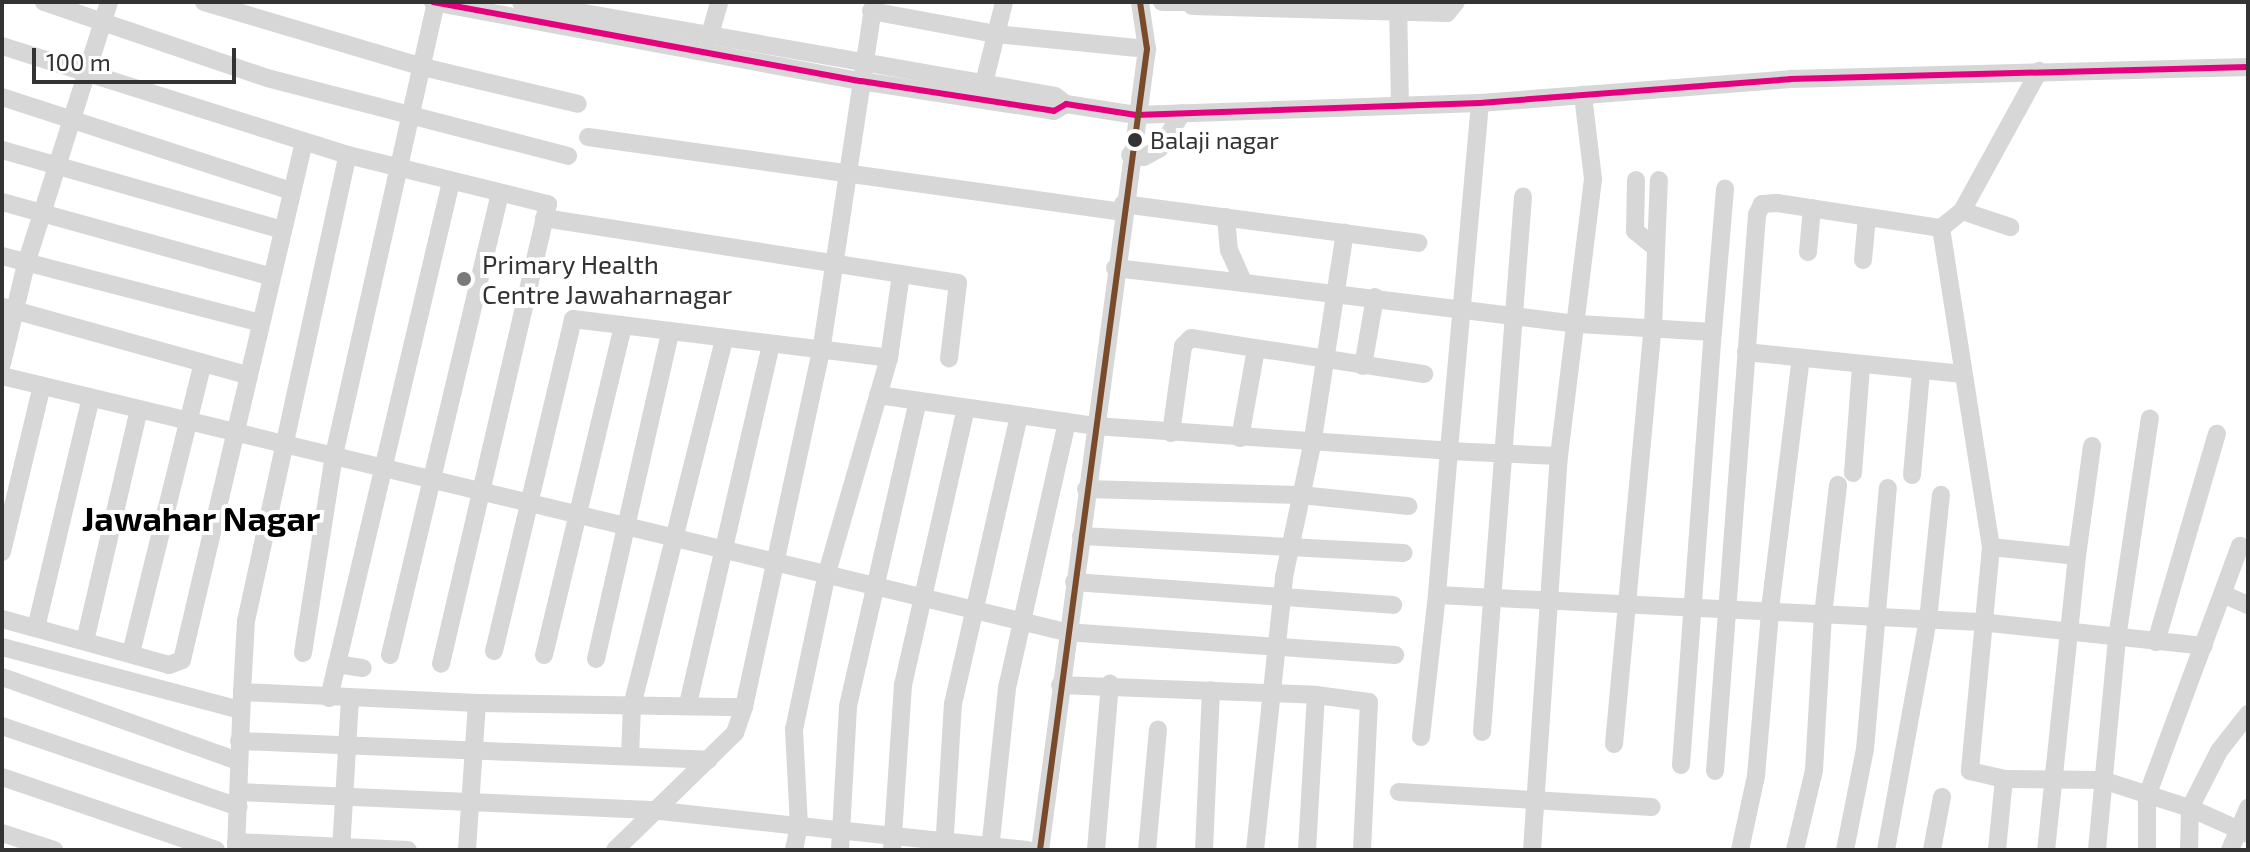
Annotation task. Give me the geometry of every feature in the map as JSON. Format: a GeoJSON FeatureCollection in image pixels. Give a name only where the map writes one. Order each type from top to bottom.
{"type":"FeatureCollection","features":[{"type":"Feature","properties":{"kind":"street"},"geometry":{"type":"LineString","coordinates":[[44,2],[267,78],[568,156]]}},
{"type":"Feature","properties":{"kind":"street"},"geometry":{"type":"LineString","coordinates":[[2,364],[8,308],[26,264],[109,2]]}},
{"type":"Feature","properties":{"kind":"street"},"geometry":{"type":"LineString","coordinates":[[204,2],[423,67],[578,104]]}},
{"type":"Feature","properties":{"kind":"street"},"geometry":{"type":"LineString","coordinates":[[303,653],[334,455],[423,67],[435,2],[862,73],[984,83],[1055,96],[1066,104],[1136,115],[1480,103],[1790,79],[2248,67]]}},
{"type":"Feature","properties":{"kind":"street"},"geometry":{"type":"LineString","coordinates":[[521,2],[557,5],[862,73],[1054,111],[1066,104]]}},
{"type":"Feature","properties":{"kind":"street"},"geometry":{"type":"LineString","coordinates":[[709,38],[719,2]]}},
{"type":"Feature","properties":{"kind":"street"},"geometry":{"type":"LineString","coordinates":[[984,83],[1004,2]]}},
{"type":"Feature","properties":{"kind":"street"},"geometry":{"type":"LineString","coordinates":[[1040,850],[1066,632],[1147,49],[1140,2]]}},
{"type":"Feature","properties":{"kind":"street"},"geometry":{"type":"LineString","coordinates":[[1162,2],[1398,6],[1447,13],[1456,2]]}},
{"type":"Feature","properties":{"kind":"street"},"geometry":{"type":"LineString","coordinates":[[615,850],[651,810],[735,733],[744,707],[821,352],[872,6],[995,34],[1147,49]]}},
{"type":"Feature","properties":{"kind":"street"},"geometry":{"type":"LineString","coordinates":[[1398,6],[1400,105]]}},
{"type":"Feature","properties":{"kind":"street"},"geometry":{"type":"LineString","coordinates":[[2,46],[86,69],[348,155],[548,204],[441,664]]}},
{"type":"Feature","properties":{"kind":"street"},"geometry":{"type":"LineString","coordinates":[[1715,771],[1746,352],[1762,204],[1812,208],[1941,228],[1962,211],[2039,71]]}},
{"type":"Feature","properties":{"kind":"street"},"geometry":{"type":"LineString","coordinates":[[1532,850],[1552,602],[1559,456],[1579,324],[1593,179],[1583,95]]}},
{"type":"Feature","properties":{"kind":"street"},"geometry":{"type":"LineString","coordinates":[[2,97],[291,191]]}},
{"type":"Feature","properties":{"kind":"street"},"geometry":{"type":"LineString","coordinates":[[1421,737],[1437,595],[1480,103]]}},
{"type":"Feature","properties":{"kind":"street"},"geometry":{"type":"LineString","coordinates":[[1130,155],[1144,157],[1160,148],[1182,113]]}},
{"type":"Feature","properties":{"kind":"street"},"geometry":{"type":"LineString","coordinates":[[588,137],[1123,208],[1226,217],[1418,243]]}},
{"type":"Feature","properties":{"kind":"street"},"geometry":{"type":"LineString","coordinates":[[2,619],[169,665],[184,655],[258,322],[304,142]]}},
{"type":"Feature","properties":{"kind":"street"},"geometry":{"type":"LineString","coordinates":[[2,150],[280,229]]}},
{"type":"Feature","properties":{"kind":"street"},"geometry":{"type":"LineString","coordinates":[[348,155],[246,621],[236,846],[408,850]]}},
{"type":"Feature","properties":{"kind":"street"},"geometry":{"type":"LineString","coordinates":[[1636,180],[1635,231],[1656,248]]}},
{"type":"Feature","properties":{"kind":"street"},"geometry":{"type":"LineString","coordinates":[[1614,744],[1653,327],[1659,180]]}},
{"type":"Feature","properties":{"kind":"street"},"geometry":{"type":"LineString","coordinates":[[329,698],[451,181]]}},
{"type":"Feature","properties":{"kind":"street"},"geometry":{"type":"LineString","coordinates":[[1681,765],[1725,189]]}},
{"type":"Feature","properties":{"kind":"street"},"geometry":{"type":"LineString","coordinates":[[390,655],[500,193]]}},
{"type":"Feature","properties":{"kind":"street"},"geometry":{"type":"LineString","coordinates":[[1482,732],[1502,452],[1517,315],[1523,197]]}},
{"type":"Feature","properties":{"kind":"street"},"geometry":{"type":"LineString","coordinates":[[2,202],[269,276]]}},
{"type":"Feature","properties":{"kind":"street"},"geometry":{"type":"LineString","coordinates":[[1808,252],[1812,208]]}},
{"type":"Feature","properties":{"kind":"street"},"geometry":{"type":"LineString","coordinates":[[1962,211],[2010,227]]}},
{"type":"Feature","properties":{"kind":"street"},"geometry":{"type":"LineString","coordinates":[[1226,217],[1229,250],[1244,283]]}},
{"type":"Feature","properties":{"kind":"street"},"geometry":{"type":"LineString","coordinates":[[1863,260],[1867,217]]}},
{"type":"Feature","properties":{"kind":"street"},"geometry":{"type":"LineString","coordinates":[[544,218],[958,283],[949,358]]}},
{"type":"Feature","properties":{"kind":"street"},"geometry":{"type":"LineString","coordinates":[[1941,228],[1991,547],[1980,622],[1968,764],[1977,775],[2004,779],[2102,780],[2190,808],[2243,831]]}},
{"type":"Feature","properties":{"kind":"street"},"geometry":{"type":"LineString","coordinates":[[1255,850],[1269,692],[1282,595],[1312,445],[1345,233]]}},
{"type":"Feature","properties":{"kind":"street"},"geometry":{"type":"LineString","coordinates":[[2,256],[258,322]]}},
{"type":"Feature","properties":{"kind":"street"},"geometry":{"type":"LineString","coordinates":[[1115,268],[1579,324],[1713,332]]}},
{"type":"Feature","properties":{"kind":"street"},"geometry":{"type":"LineString","coordinates":[[794,850],[799,826],[794,730],[827,573],[889,358],[901,274]]}},
{"type":"Feature","properties":{"kind":"street"},"geometry":{"type":"LineString","coordinates":[[1363,366],[1375,297]]}},
{"type":"Feature","properties":{"kind":"street"},"geometry":{"type":"LineString","coordinates":[[8,308],[247,375]]}},
{"type":"Feature","properties":{"kind":"street"},"geometry":{"type":"LineString","coordinates":[[494,651],[573,319],[724,341],[889,358]]}},
{"type":"Feature","properties":{"kind":"street"},"geometry":{"type":"LineString","coordinates":[[544,655],[623,327]]}},
{"type":"Feature","properties":{"kind":"street"},"geometry":{"type":"LineString","coordinates":[[596,659],[670,333]]}},
{"type":"Feature","properties":{"kind":"street"},"geometry":{"type":"LineString","coordinates":[[1171,433],[1185,340],[1424,374]]}},
{"type":"Feature","properties":{"kind":"street"},"geometry":{"type":"LineString","coordinates":[[630,756],[632,706],[724,341]]}},
{"type":"Feature","properties":{"kind":"street"},"geometry":{"type":"LineString","coordinates":[[688,704],[771,345]]}},
{"type":"Feature","properties":{"kind":"street"},"geometry":{"type":"LineString","coordinates":[[1240,438],[1256,349]]}},
{"type":"Feature","properties":{"kind":"street"},"geometry":{"type":"LineString","coordinates":[[1746,352],[1963,374]]}},
{"type":"Feature","properties":{"kind":"street"},"geometry":{"type":"LineString","coordinates":[[1740,850],[1756,776],[1771,612],[1801,358]]}},
{"type":"Feature","properties":{"kind":"street"},"geometry":{"type":"LineString","coordinates":[[131,653],[203,363]]}},
{"type":"Feature","properties":{"kind":"street"},"geometry":{"type":"LineString","coordinates":[[1853,473],[1861,366]]}},
{"type":"Feature","properties":{"kind":"street"},"geometry":{"type":"LineString","coordinates":[[1912,475],[1921,372]]}},
{"type":"Feature","properties":{"kind":"street"},"geometry":{"type":"LineString","coordinates":[[2,376],[1066,632],[1275,644],[1395,655]]}},
{"type":"Feature","properties":{"kind":"street"},"geometry":{"type":"LineString","coordinates":[[2,552],[42,386]]}},
{"type":"Feature","properties":{"kind":"street"},"geometry":{"type":"LineString","coordinates":[[878,395],[1095,426],[1171,433],[1312,445],[1559,456]]}},
{"type":"Feature","properties":{"kind":"street"},"geometry":{"type":"LineString","coordinates":[[36,628],[91,397]]}},
{"type":"Feature","properties":{"kind":"street"},"geometry":{"type":"LineString","coordinates":[[840,850],[848,706],[918,401]]}},
{"type":"Feature","properties":{"kind":"street"},"geometry":{"type":"LineString","coordinates":[[893,842],[903,685],[966,408]]}},
{"type":"Feature","properties":{"kind":"street"},"geometry":{"type":"LineString","coordinates":[[85,641],[139,409]]}},
{"type":"Feature","properties":{"kind":"street"},"geometry":{"type":"LineString","coordinates":[[944,845],[953,704],[1019,415]]}},
{"type":"Feature","properties":{"kind":"street"},"geometry":{"type":"LineString","coordinates":[[2097,850],[2117,638],[2150,418]]}},
{"type":"Feature","properties":{"kind":"street"},"geometry":{"type":"LineString","coordinates":[[990,848],[1007,688],[1067,422]]}},
{"type":"Feature","properties":{"kind":"street"},"geometry":{"type":"LineString","coordinates":[[2156,642],[2217,434]]}},
{"type":"Feature","properties":{"kind":"street"},"geometry":{"type":"LineString","coordinates":[[2046,850],[2077,556],[2092,446]]}},
{"type":"Feature","properties":{"kind":"street"},"geometry":{"type":"LineString","coordinates":[[1795,850],[1814,770],[1823,615],[1838,485]]}},
{"type":"Feature","properties":{"kind":"street"},"geometry":{"type":"LineString","coordinates":[[1845,850],[1865,749],[1888,488]]}},
{"type":"Feature","properties":{"kind":"street"},"geometry":{"type":"LineString","coordinates":[[1086,489],[1301,495],[1408,506]]}},
{"type":"Feature","properties":{"kind":"street"},"geometry":{"type":"LineString","coordinates":[[1886,850],[1928,620],[1941,495]]}},
{"type":"Feature","properties":{"kind":"street"},"geometry":{"type":"LineString","coordinates":[[1081,536],[1404,553]]}},
{"type":"Feature","properties":{"kind":"street"},"geometry":{"type":"LineString","coordinates":[[2147,850],[2147,796],[2240,546]]}},
{"type":"Feature","properties":{"kind":"street"},"geometry":{"type":"LineString","coordinates":[[1991,547],[2077,556]]}},
{"type":"Feature","properties":{"kind":"street"},"geometry":{"type":"LineString","coordinates":[[1074,582],[1393,605]]}},
{"type":"Feature","properties":{"kind":"street"},"geometry":{"type":"LineString","coordinates":[[2223,594],[2248,605]]}},
{"type":"Feature","properties":{"kind":"street"},"geometry":{"type":"LineString","coordinates":[[1437,595],[1980,622],[2204,646]]}},
{"type":"Feature","properties":{"kind":"street"},"geometry":{"type":"LineString","coordinates":[[2,647],[241,701],[329,698],[744,707]]}},
{"type":"Feature","properties":{"kind":"street"},"geometry":{"type":"LineString","coordinates":[[337,664],[363,668]]}},
{"type":"Feature","properties":{"kind":"street"},"geometry":{"type":"LineString","coordinates":[[2,677],[238,761]]}},
{"type":"Feature","properties":{"kind":"street"},"geometry":{"type":"LineString","coordinates":[[1060,685],[1110,684],[1363,700],[1371,707],[1362,850]]}},
{"type":"Feature","properties":{"kind":"street"},"geometry":{"type":"LineString","coordinates":[[1096,850],[1110,684]]}},
{"type":"Feature","properties":{"kind":"street"},"geometry":{"type":"LineString","coordinates":[[1204,850],[1211,690]]}},
{"type":"Feature","properties":{"kind":"street"},"geometry":{"type":"LineString","coordinates":[[1307,850],[1316,695]]}},
{"type":"Feature","properties":{"kind":"street"},"geometry":{"type":"LineString","coordinates":[[341,849],[350,746],[350,699]]}},
{"type":"Feature","properties":{"kind":"street"},"geometry":{"type":"LineString","coordinates":[[467,850],[477,703]]}},
{"type":"Feature","properties":{"kind":"street"},"geometry":{"type":"LineString","coordinates":[[2189,850],[2190,808],[2219,751],[2248,714]]}},
{"type":"Feature","properties":{"kind":"street"},"geometry":{"type":"LineString","coordinates":[[2,726],[238,799],[345,797],[651,810],[842,828],[893,842],[1028,850]]}},
{"type":"Feature","properties":{"kind":"street"},"geometry":{"type":"LineString","coordinates":[[1147,850],[1158,730]]}},
{"type":"Feature","properties":{"kind":"street"},"geometry":{"type":"LineString","coordinates":[[239,741],[709,760]]}},
{"type":"Feature","properties":{"kind":"street"},"geometry":{"type":"LineString","coordinates":[[2,777],[216,850]]}},
{"type":"Feature","properties":{"kind":"street"},"geometry":{"type":"LineString","coordinates":[[1997,850],[2004,779]]}},
{"type":"Feature","properties":{"kind":"street"},"geometry":{"type":"LineString","coordinates":[[1399,792],[1652,807]]}},
{"type":"Feature","properties":{"kind":"street"},"geometry":{"type":"LineString","coordinates":[[1932,850],[1942,797]]}},
{"type":"Feature","properties":{"kind":"street"},"geometry":{"type":"LineString","coordinates":[[2230,850],[2243,831],[2248,808]]}},
{"type":"Feature","properties":{"kind":"street"},"geometry":{"type":"LineString","coordinates":[[2,833],[54,850]]}},
{"type":"Feature","properties":{"kind":"transit line"},"geometry":{"type":"LineString","coordinates":[[433,2],[861,81],[1054,111],[1066,104],[1136,115],[1480,103],[1790,79],[2248,67]]}},
{"type":"Feature","properties":{"kind":"transit line"},"geometry":{"type":"LineString","coordinates":[[1040,850],[1147,49],[1140,2]]}},
{"type":"Feature","properties":{"kind":"place","name":"Balaji nagar"},"geometry":{"type":"Point","coordinates":[1135,140]}},
{"type":"Feature","properties":{"kind":"place","name":"Primary Health Centre Jawaharnagar"},"geometry":{"type":"Point","coordinates":[464,279]}},
{"type":"Feature","properties":{"kind":"district","name":"Jawahar Nagar"},"geometry":{"type":"Point","coordinates":[201,518]}}]}
